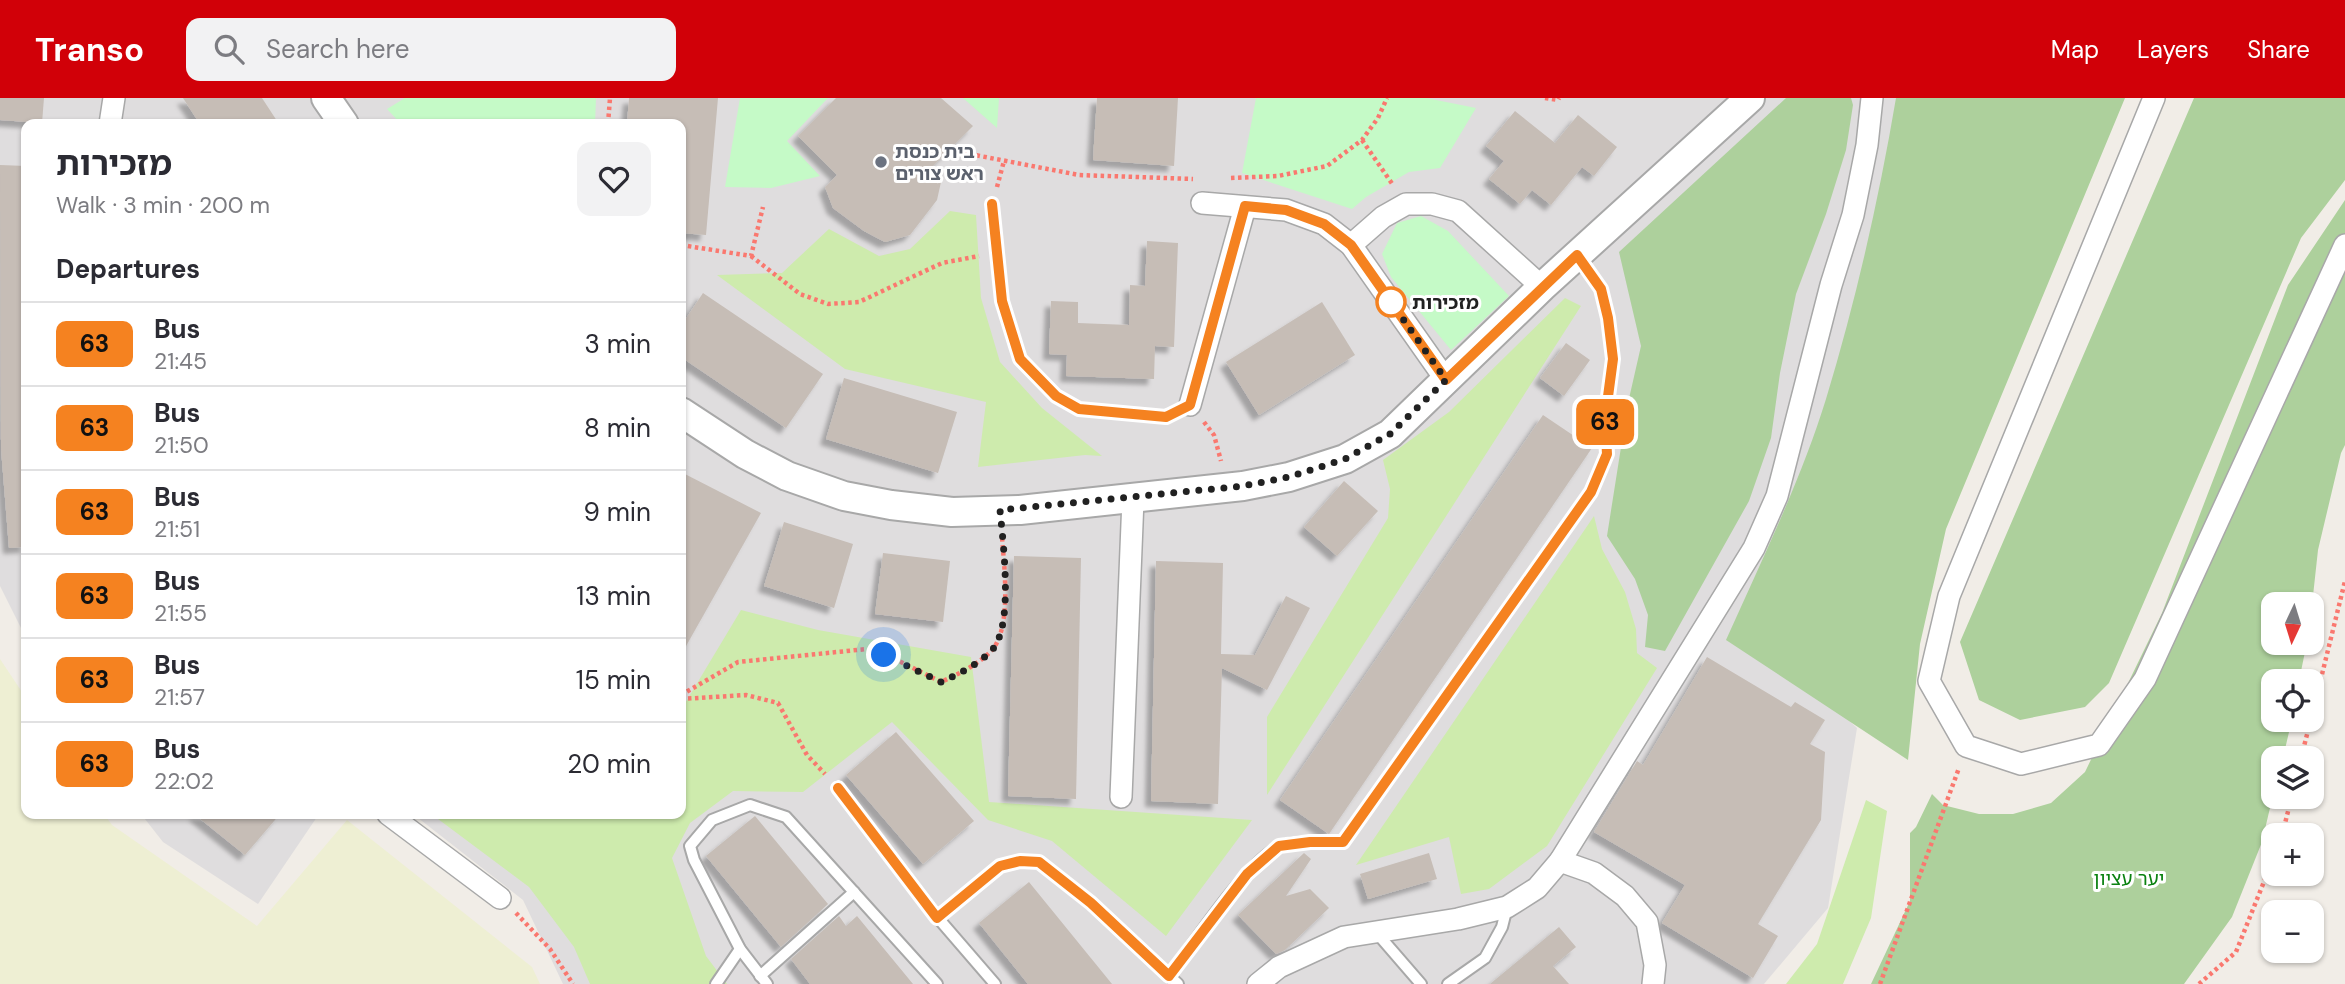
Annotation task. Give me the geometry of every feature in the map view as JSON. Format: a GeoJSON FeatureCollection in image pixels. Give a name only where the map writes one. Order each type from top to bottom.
{"type":"FeatureCollection","features":[{"type":"Feature","properties":{"kind":"street"},"geometry":{"type":"LineString","coordinates":[[111,119],[114,98]]}},
{"type":"Feature","properties":{"kind":"street"},"geometry":{"type":"LineString","coordinates":[[326,98],[341,119]]}},
{"type":"Feature","properties":{"kind":"street"},"geometry":{"type":"LineString","coordinates":[[686,415],[745,454],[787,476],[844,496],[891,506],[952,512],[1000,510],[1133,499],[1228,488],[1289,477],[1345,459],[1390,434],[1542,286],[1750,98]]}},
{"type":"Feature","properties":{"kind":"street"},"geometry":{"type":"LineString","coordinates":[[1258,984],[1279,967],[1344,937],[1458,919],[1507,907],[1537,888],[1560,861],[1754,548],[1777,496],[1831,285],[1853,215],[1867,145],[1872,98]]}},
{"type":"Feature","properties":{"kind":"street"},"geometry":{"type":"LineString","coordinates":[[2154,98],[1949,596],[1929,681],[1966,746],[2021,764],[2099,745],[2145,679],[2345,246]]}},
{"type":"Feature","properties":{"kind":"street"},"geometry":{"type":"LineString","coordinates":[[1202,203],[1286,210],[1324,224],[1351,245],[1446,380]]}},
{"type":"Feature","properties":{"kind":"street"},"geometry":{"type":"LineString","coordinates":[[1351,245],[1383,217],[1406,204],[1432,204],[1458,212],[1542,286]]}},
{"type":"Feature","properties":{"kind":"street"},"geometry":{"type":"LineString","coordinates":[[1190,405],[1245,206]]}},
{"type":"Feature","properties":{"kind":"street"},"geometry":{"type":"LineString","coordinates":[[1121,797],[1133,499]]}},
{"type":"Feature","properties":{"kind":"street"},"geometry":{"type":"LineString","coordinates":[[395,819],[500,898]]}},
{"type":"Feature","properties":{"kind":"street"},"geometry":{"type":"LineString","coordinates":[[1560,861],[1594,873],[1625,896],[1647,922],[1655,965],[1654,984]]}},
{"type":"Feature","properties":{"kind":"lane"},"geometry":{"type":"LineString","coordinates":[[992,204],[1002,301],[1020,359],[1056,396],[1079,409],[1166,417],[1190,405]]}},
{"type":"Feature","properties":{"kind":"lane"},"geometry":{"type":"LineString","coordinates":[[1169,976],[1247,874],[1279,846],[1343,842],[1591,492],[1607,454],[1605,419],[1613,359],[1601,289],[1577,255]]}},
{"type":"Feature","properties":{"kind":"lane"},"geometry":{"type":"LineString","coordinates":[[838,788],[937,918],[995,984]]}},
{"type":"Feature","properties":{"kind":"lane"},"geometry":{"type":"LineString","coordinates":[[854,892],[764,980],[740,949],[694,860],[690,846],[712,820],[750,805],[786,817],[854,892],[937,984]]}},
{"type":"Feature","properties":{"kind":"lane"},"geometry":{"type":"LineString","coordinates":[[937,918],[1000,866],[1020,861],[1039,862],[1091,903],[1178,984]]}},
{"type":"Feature","properties":{"kind":"lane"},"geometry":{"type":"LineString","coordinates":[[1448,984],[1485,958],[1502,927],[1507,907]]}},
{"type":"Feature","properties":{"kind":"lane"},"geometry":{"type":"LineString","coordinates":[[1376,932],[1420,984]]}},
{"type":"Feature","properties":{"kind":"lane"},"geometry":{"type":"LineString","coordinates":[[716,984],[740,949]]}},
{"type":"Feature","properties":{"kind":"path"},"geometry":{"type":"LineString","coordinates":[[608,119],[610,98]]}},
{"type":"Feature","properties":{"kind":"path"},"geometry":{"type":"LineString","coordinates":[[1229,178],[1278,176],[1327,166],[1362,140],[1378,118],[1387,98]]}},
{"type":"Feature","properties":{"kind":"path"},"geometry":{"type":"LineString","coordinates":[[1545,98],[1559,98]]}},
{"type":"Feature","properties":{"kind":"path"},"geometry":{"type":"LineString","coordinates":[[1362,140],[1406,204]]}},
{"type":"Feature","properties":{"kind":"path"},"geometry":{"type":"LineString","coordinates":[[949,150],[1079,175],[1204,180],[1202,203]]}},
{"type":"Feature","properties":{"kind":"path"},"geometry":{"type":"LineString","coordinates":[[992,204],[1004,161]]}},
{"type":"Feature","properties":{"kind":"path"},"geometry":{"type":"LineString","coordinates":[[751,256],[763,207]]}},
{"type":"Feature","properties":{"kind":"path"},"geometry":{"type":"LineString","coordinates":[[686,246],[751,256],[800,294],[828,304],[859,302],[942,263],[997,253]]}},
{"type":"Feature","properties":{"kind":"path"},"geometry":{"type":"LineString","coordinates":[[1190,405],[1214,435],[1228,488]]}},
{"type":"Feature","properties":{"kind":"path"},"geometry":{"type":"LineString","coordinates":[[686,694],[738,662],[804,653],[867,649],[941,682],[965,671],[993,649],[1004,622],[1006,594],[1000,510]]}},
{"type":"Feature","properties":{"kind":"path"},"geometry":{"type":"LineString","coordinates":[[2323,669],[2345,581]]}},
{"type":"Feature","properties":{"kind":"path"},"geometry":{"type":"LineString","coordinates":[[686,697],[746,695],[778,703],[807,755],[838,788]]}},
{"type":"Feature","properties":{"kind":"path"},"geometry":{"type":"LineString","coordinates":[[1880,984],[1966,746]]}},
{"type":"Feature","properties":{"kind":"path"},"geometry":{"type":"LineString","coordinates":[[2199,984],[2236,952],[2262,886]]}},
{"type":"Feature","properties":{"kind":"path"},"geometry":{"type":"LineString","coordinates":[[500,898],[550,949],[573,984]]}},
{"type":"Feature","properties":{"kind":"shaded area"},"geometry":{"type":"Polygon","coordinates":[[[0,98],[1969,98],[1758,637],[1857,728],[1828,908],[1764,984],[563,984],[523,900],[419,819],[686,819],[686,119],[21,119],[21,628],[0,586],[0,98]]]}},
{"type":"Feature","properties":{"kind":"shaded area"},"geometry":{"type":"Polygon","coordinates":[[[145,819],[316,819],[258,904],[163,842],[145,819]]]}},
{"type":"Feature","properties":{"kind":"green space"},"geometry":{"type":"Polygon","coordinates":[[[405,98],[596,98],[595,119],[396,119],[387,109],[405,98]]]}},
{"type":"Feature","properties":{"kind":"green space"},"geometry":{"type":"Polygon","coordinates":[[[740,98],[828,98],[787,141],[820,176],[771,188],[725,187],[740,98]]]}},
{"type":"Feature","properties":{"kind":"green space"},"geometry":{"type":"Polygon","coordinates":[[[963,98],[999,98],[997,128],[963,98]]]}},
{"type":"Feature","properties":{"kind":"green space"},"geometry":{"type":"Polygon","coordinates":[[[1256,98],[1426,98],[1476,108],[1440,168],[1409,172],[1366,197],[1352,209],[1242,173],[1256,98]]]}},
{"type":"Feature","properties":{"kind":"green space"},"geometry":{"type":"Polygon","coordinates":[[[1786,98],[1851,98],[1853,105],[1846,150],[1796,294],[1780,373],[1771,438],[1749,501],[1665,651],[1645,647],[1648,615],[1635,579],[1607,536],[1628,403],[1641,346],[1619,252],[1786,98]]]}},
{"type":"Feature","properties":{"kind":"green space"},"geometry":{"type":"Polygon","coordinates":[[[1896,98],[2125,98],[1946,529],[1920,644],[1908,760],[1726,640],[1793,490],[1826,399],[1866,249],[1896,98]]]}},
{"type":"Feature","properties":{"kind":"green space"},"geometry":{"type":"Polygon","coordinates":[[[2194,98],[2345,98],[2345,180],[2301,238],[2109,683],[2085,707],[2020,720],[1979,700],[1960,642],[2194,98]]]}},
{"type":"Feature","properties":{"kind":"green space","name":"יער עציון"},"geometry":{"type":"Polygon","coordinates":[[[2345,200],[2345,445],[2318,550],[2313,592],[2261,592],[2261,655],[2304,655],[2301,669],[2261,669],[2261,732],[2289,732],[2286,746],[2261,746],[2261,809],[2270,809],[2266,823],[2261,823],[2261,844],[2232,917],[2184,984],[1871,984],[1910,901],[1910,833],[1916,827],[1932,794],[1943,805],[1979,814],[2013,814],[2051,803],[2085,772],[2162,613],[2288,285],[2345,200]]]}},
{"type":"Feature","properties":{"kind":"green space"},"geometry":{"type":"Polygon","coordinates":[[[950,211],[976,215],[981,298],[1000,362],[1042,408],[1102,456],[1085,455],[978,467],[986,402],[845,369],[717,275],[782,273],[829,229],[879,256],[910,249],[950,211]]]}},
{"type":"Feature","properties":{"kind":"green space"},"geometry":{"type":"Polygon","coordinates":[[[1421,216],[1448,231],[1509,296],[1451,350],[1391,277],[1382,254],[1397,223],[1421,216]]]}},
{"type":"Feature","properties":{"kind":"green space"},"geometry":{"type":"Polygon","coordinates":[[[1565,298],[1581,306],[1267,795],[1267,717],[1388,518],[1390,489],[1383,460],[1449,412],[1565,298]]]}},
{"type":"Feature","properties":{"kind":"green space"},"geometry":{"type":"Polygon","coordinates":[[[1594,516],[1602,549],[1625,592],[1636,629],[1637,653],[1657,668],[1547,846],[1489,889],[1461,894],[1449,837],[1356,865],[1594,516]]]}},
{"type":"Feature","properties":{"kind":"green space"},"geometry":{"type":"Polygon","coordinates":[[[741,610],[818,630],[971,657],[989,802],[1252,820],[1166,936],[1052,841],[988,820],[892,722],[803,792],[733,791],[690,823],[672,858],[706,956],[727,984],[590,984],[574,947],[529,887],[438,819],[686,819],[686,702],[741,610]]]}},
{"type":"Feature","properties":{"kind":"green space"},"geometry":{"type":"Polygon","coordinates":[[[0,659],[21,690],[21,819],[108,819],[112,825],[257,926],[347,820],[532,967],[540,984],[0,984],[0,659]]]}},
{"type":"Feature","properties":{"kind":"green space"},"geometry":{"type":"Polygon","coordinates":[[[1866,800],[1887,811],[1871,918],[1843,984],[1786,984],[1817,944],[1866,800]]]}},
{"type":"Feature","properties":{"kind":"building"},"geometry":{"type":"Polygon","coordinates":[[[0,98],[44,98],[42,119],[0,120],[0,98]]]}},
{"type":"Feature","properties":{"kind":"building"},"geometry":{"type":"Polygon","coordinates":[[[183,98],[262,98],[276,119],[197,119],[183,98]]]}},
{"type":"Feature","properties":{"kind":"building"},"geometry":{"type":"Polygon","coordinates":[[[629,98],[718,98],[706,235],[686,233],[686,119],[627,119],[629,98]]]}},
{"type":"Feature","properties":{"kind":"building","name":"בית כנסת ראש צורים"},"geometry":{"type":"Polygon","coordinates":[[[836,98],[941,98],[973,126],[926,173],[941,182],[937,200],[910,235],[885,242],[864,231],[833,208],[825,187],[837,175],[798,136],[836,98]]]}},
{"type":"Feature","properties":{"kind":"building"},"geometry":{"type":"Polygon","coordinates":[[[1097,98],[1178,98],[1174,166],[1093,160],[1097,98]]]}},
{"type":"Feature","properties":{"kind":"building"},"geometry":{"type":"Polygon","coordinates":[[[1515,111],[1555,143],[1578,115],[1617,147],[1594,176],[1582,167],[1551,205],[1532,190],[1520,204],[1489,179],[1504,161],[1486,146],[1515,111]]]}},
{"type":"Feature","properties":{"kind":"building"},"geometry":{"type":"Polygon","coordinates":[[[0,165],[21,166],[21,547],[9,548],[1,448],[0,165]]]}},
{"type":"Feature","properties":{"kind":"building"},"geometry":{"type":"Polygon","coordinates":[[[1147,241],[1178,243],[1174,347],[1155,346],[1154,379],[1066,376],[1067,355],[1049,354],[1051,301],[1078,302],[1078,323],[1129,325],[1130,285],[1145,286],[1147,241]]]}},
{"type":"Feature","properties":{"kind":"building"},"geometry":{"type":"Polygon","coordinates":[[[703,293],[823,374],[786,428],[686,360],[686,318],[703,293]]]}},
{"type":"Feature","properties":{"kind":"building"},"geometry":{"type":"Polygon","coordinates":[[[1322,302],[1355,355],[1259,415],[1226,362],[1322,302]]]}},
{"type":"Feature","properties":{"kind":"building"},"geometry":{"type":"Polygon","coordinates":[[[1566,343],[1590,360],[1564,396],[1540,378],[1566,343]]]}},
{"type":"Feature","properties":{"kind":"building"},"geometry":{"type":"Polygon","coordinates":[[[844,378],[957,412],[938,473],[826,439],[844,378]]]}},
{"type":"Feature","properties":{"kind":"building"},"geometry":{"type":"Polygon","coordinates":[[[1543,415],[1592,448],[1329,834],[1280,800],[1543,415]]]}},
{"type":"Feature","properties":{"kind":"building"},"geometry":{"type":"Polygon","coordinates":[[[686,475],[761,513],[686,646],[686,475]]]}},
{"type":"Feature","properties":{"kind":"building"},"geometry":{"type":"Polygon","coordinates":[[[1344,481],[1378,511],[1337,556],[1304,527],[1344,481]]]}},
{"type":"Feature","properties":{"kind":"building"},"geometry":{"type":"Polygon","coordinates":[[[784,522],[853,544],[834,608],[764,586],[784,522]]]}},
{"type":"Feature","properties":{"kind":"building"},"geometry":{"type":"Polygon","coordinates":[[[883,553],[950,561],[943,622],[875,614],[883,553]]]}},
{"type":"Feature","properties":{"kind":"building"},"geometry":{"type":"Polygon","coordinates":[[[1014,556],[1081,558],[1076,799],[1008,796],[1014,556]]]}},
{"type":"Feature","properties":{"kind":"building"},"geometry":{"type":"Polygon","coordinates":[[[1156,561],[1223,563],[1221,654],[1255,655],[1286,596],[1310,608],[1267,690],[1222,668],[1218,804],[1151,801],[1156,561]]]}},
{"type":"Feature","properties":{"kind":"building"},"geometry":{"type":"Polygon","coordinates":[[[1707,657],[1791,707],[1795,702],[1825,720],[1810,744],[1825,752],[1821,820],[1758,924],[1778,936],[1753,978],[1662,923],[1685,885],[1594,832],[1637,761],[1643,765],[1707,657]]]}},
{"type":"Feature","properties":{"kind":"building"},"geometry":{"type":"Polygon","coordinates":[[[896,732],[974,821],[923,864],[846,775],[896,732]]]}},
{"type":"Feature","properties":{"kind":"building"},"geometry":{"type":"Polygon","coordinates":[[[755,816],[828,904],[781,947],[706,856],[755,816]]]}},
{"type":"Feature","properties":{"kind":"building"},"geometry":{"type":"Polygon","coordinates":[[[200,819],[276,819],[245,855],[200,819]]]}},
{"type":"Feature","properties":{"kind":"building"},"geometry":{"type":"Polygon","coordinates":[[[1304,853],[1311,859],[1286,896],[1310,889],[1329,908],[1285,950],[1276,954],[1238,915],[1304,853]]]}},
{"type":"Feature","properties":{"kind":"building"},"geometry":{"type":"Polygon","coordinates":[[[1429,853],[1437,879],[1368,899],[1360,874],[1429,853]]]}},
{"type":"Feature","properties":{"kind":"building"},"geometry":{"type":"Polygon","coordinates":[[[1029,882],[1112,984],[1028,984],[979,923],[1029,882]]]}},
{"type":"Feature","properties":{"kind":"building"},"geometry":{"type":"Polygon","coordinates":[[[839,916],[846,926],[857,916],[913,984],[810,984],[791,959],[839,916]]]}},
{"type":"Feature","properties":{"kind":"building"},"geometry":{"type":"Polygon","coordinates":[[[1559,927],[1576,947],[1553,966],[1569,984],[1490,984],[1559,927]]]}},
{"type":"Feature","properties":{"kind":"bus line","name":"63"},"geometry":{"type":"LineString","coordinates":[[838,788],[937,918],[1000,866],[1020,861],[1039,862],[1091,903],[1169,976],[1247,874],[1279,846],[1343,842],[1591,492],[1607,454],[1605,419],[1613,359],[1608,318],[1601,289],[1577,255],[1446,380],[1351,245],[1324,224],[1286,210],[1245,206],[1190,405],[1166,417],[1079,409],[1056,396],[1020,359],[1002,301],[992,204]]}},
{"type":"Feature","properties":{"kind":"place","name":"בית כנסת ראש צורים"},"geometry":{"type":"Point","coordinates":[881,162]}},
{"type":"Feature","properties":{"kind":"place","name":"מזכירות"},"geometry":{"type":"Point","coordinates":[1391,302]}},
{"type":"Feature","properties":{"kind":"route"},"geometry":{"type":"LineString","coordinates":[[884,655],[941,682],[965,671],[993,649],[1004,622],[1006,594],[1000,510],[1243,486],[1289,477],[1345,459],[1390,434],[1446,380],[1391,302]]}}]}
